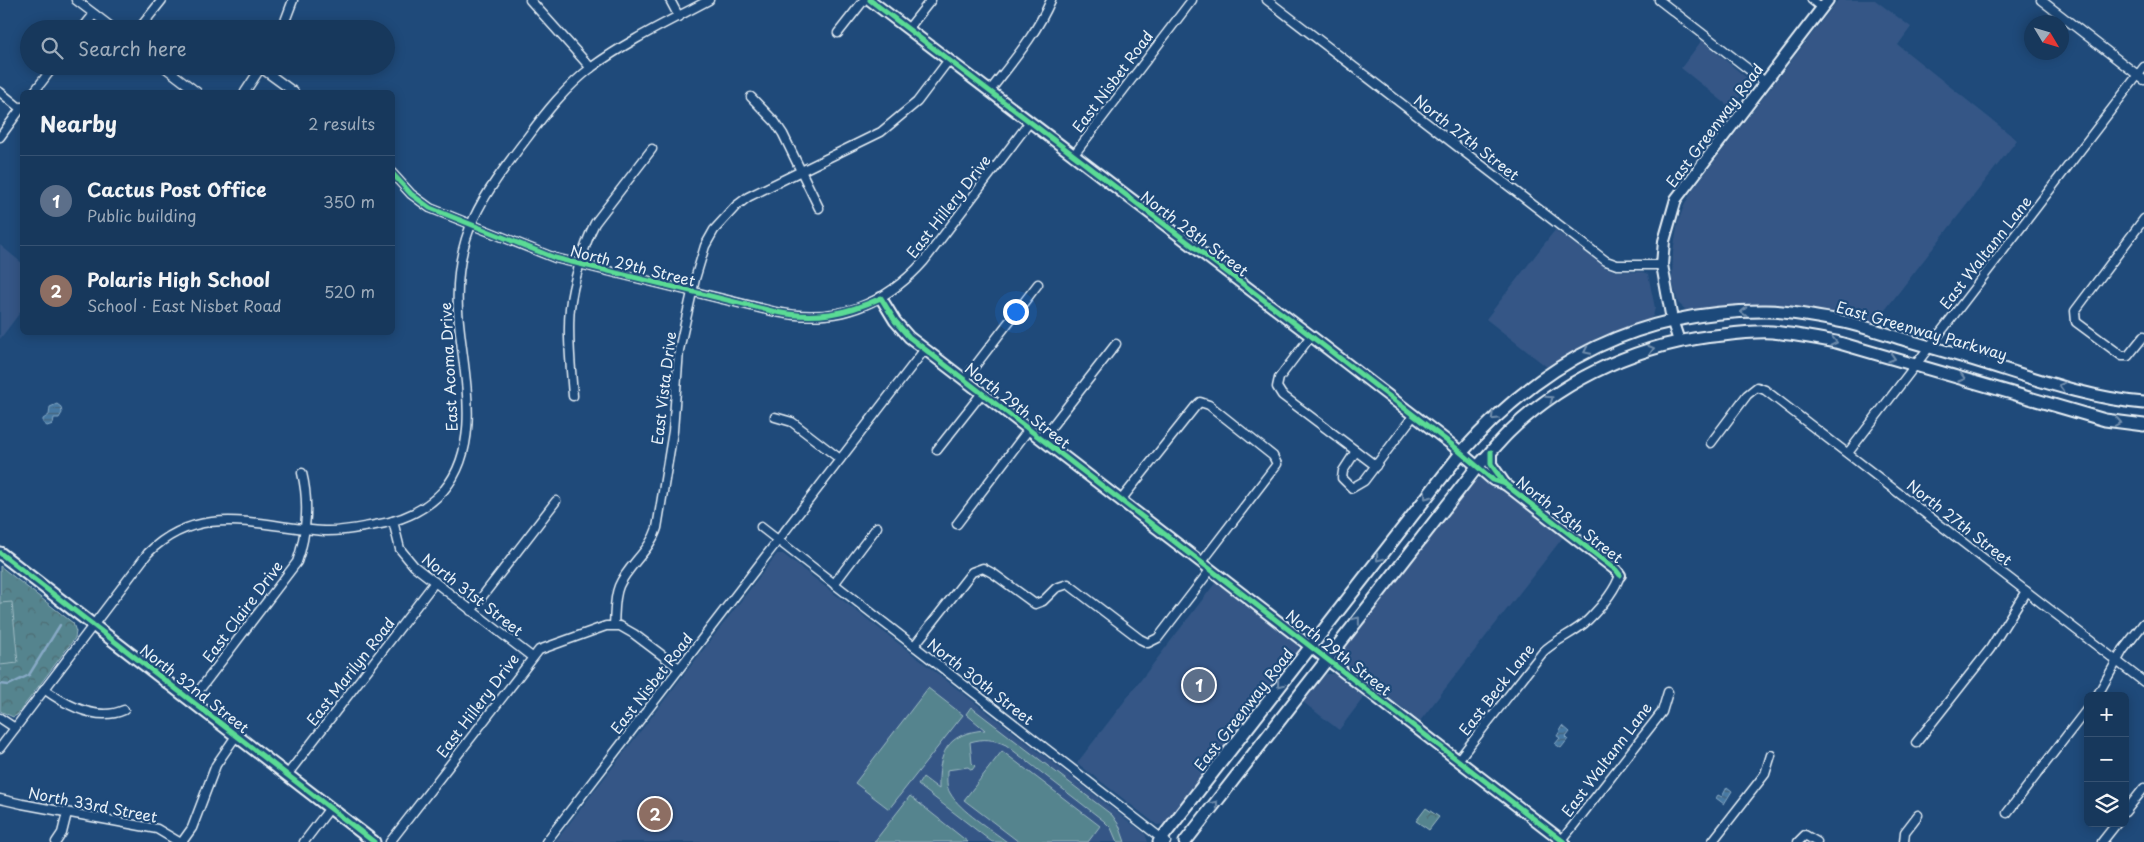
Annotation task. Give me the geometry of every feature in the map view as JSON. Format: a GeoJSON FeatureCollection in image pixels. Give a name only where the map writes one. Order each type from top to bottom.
{"type":"FeatureCollection","features":[{"type":"Feature","properties":{"kind":"main road","name":"East Greenway Parkway"},"geometry":{"type":"LineString","coordinates":[[1461,453],[1499,412],[1526,389],[1559,367],[1609,340],[1672,320],[1707,314],[1768,311],[1835,320],[2074,389],[2108,398],[2144,403]]}},
{"type":"Feature","properties":{"kind":"main road"},"geometry":{"type":"LineString","coordinates":[[1798,335],[1802,316]]}},
{"type":"Feature","properties":{"kind":"main road"},"geometry":{"type":"LineString","coordinates":[[1185,842],[1477,467],[1509,432],[1537,408],[1571,386],[1618,360],[1679,341],[1742,333],[1770,332],[1798,335],[1836,342],[2105,420],[2144,425]]}},
{"type":"Feature","properties":{"kind":"main road"},"geometry":{"type":"LineString","coordinates":[[1559,367],[1571,386]]}},
{"type":"Feature","properties":{"kind":"main road","name":"East Greenway Road"},"geometry":{"type":"LineString","coordinates":[[1162,841],[1461,453]]}},
{"type":"Feature","properties":{"kind":"main road"},"geometry":{"type":"LineString","coordinates":[[1407,522],[1422,538]]}},
{"type":"Feature","properties":{"kind":"main road","name":"North 32nd Street"},"geometry":{"type":"LineString","coordinates":[[0,553],[374,842]]}},
{"type":"Feature","properties":{"kind":"street"},"geometry":{"type":"LineString","coordinates":[[76,0],[102,20]]}},
{"type":"Feature","properties":{"kind":"street"},"geometry":{"type":"LineString","coordinates":[[146,20],[162,0]]}},
{"type":"Feature","properties":{"kind":"street"},"geometry":{"type":"LineString","coordinates":[[285,20],[293,0]]}},
{"type":"Feature","properties":{"kind":"street"},"geometry":{"type":"LineString","coordinates":[[530,0],[591,68]]}},
{"type":"Feature","properties":{"kind":"street"},"geometry":{"type":"LineString","coordinates":[[670,0],[679,17]]}},
{"type":"Feature","properties":{"kind":"street","name":"East Acoma Drive"},"geometry":{"type":"LineString","coordinates":[[0,748],[148,553],[167,537],[198,523],[222,520],[304,529],[340,530],[392,521],[414,513],[435,498],[452,478],[462,457],[467,437],[468,416],[458,310],[458,284],[462,250],[470,225],[487,191],[564,91],[591,68],[639,38],[709,0]]}},
{"type":"Feature","properties":{"kind":"street"},"geometry":{"type":"LineString","coordinates":[[838,34],[864,0]]}},
{"type":"Feature","properties":{"kind":"street","name":"North 28th Street"},"geometry":{"type":"LineString","coordinates":[[870,0],[1414,415],[1496,482],[1505,484]]}},
{"type":"Feature","properties":{"kind":"street"},"geometry":{"type":"LineString","coordinates":[[908,29],[931,0]]}},
{"type":"Feature","properties":{"kind":"street"},"geometry":{"type":"LineString","coordinates":[[989,92],[1031,39],[1043,20],[1051,0]]}},
{"type":"Feature","properties":{"kind":"street","name":"East Nisbet Road"},"geometry":{"type":"LineString","coordinates":[[1073,156],[1192,0]]}},
{"type":"Feature","properties":{"kind":"street","name":"North 27th Street"},"geometry":{"type":"LineString","coordinates":[[1267,0],[1606,261],[1618,265],[1662,265]]}},
{"type":"Feature","properties":{"kind":"street"},"geometry":{"type":"LineString","coordinates":[[1659,0],[1765,82]]}},
{"type":"Feature","properties":{"kind":"street"},"geometry":{"type":"LineString","coordinates":[[1812,0],[1825,4]]}},
{"type":"Feature","properties":{"kind":"street"},"geometry":{"type":"LineString","coordinates":[[2041,0],[2141,77]]}},
{"type":"Feature","properties":{"kind":"street","name":"East Greenway Road"},"geometry":{"type":"LineString","coordinates":[[1679,341],[1672,320],[1662,265],[1664,241],[1676,199],[1825,4]]}},
{"type":"Feature","properties":{"kind":"street"},"geometry":{"type":"LineString","coordinates":[[89,20],[94,14]]}},
{"type":"Feature","properties":{"kind":"street","name":"East Vista Drive"},"geometry":{"type":"LineString","coordinates":[[614,625],[619,585],[652,542],[657,528],[673,431],[679,350],[705,246],[722,219],[748,198],[862,142],[892,123],[917,102],[948,61]]}},
{"type":"Feature","properties":{"kind":"street","name":"East Waltann Lane"},"geometry":{"type":"LineString","coordinates":[[1848,453],[2141,77],[2144,67]]}},
{"type":"Feature","properties":{"kind":"street"},"geometry":{"type":"LineString","coordinates":[[36,90],[47,75]]}},
{"type":"Feature","properties":{"kind":"street"},"geometry":{"type":"LineString","coordinates":[[173,75],[191,90]]}},
{"type":"Feature","properties":{"kind":"street"},"geometry":{"type":"LineString","coordinates":[[246,90],[257,75]]}},
{"type":"Feature","properties":{"kind":"street"},"geometry":{"type":"LineString","coordinates":[[272,75],[291,90]]}},
{"type":"Feature","properties":{"kind":"street"},"geometry":{"type":"LineString","coordinates":[[0,92],[20,107]]}},
{"type":"Feature","properties":{"kind":"street"},"geometry":{"type":"LineString","coordinates":[[751,97],[775,122],[783,134],[819,208]]}},
{"type":"Feature","properties":{"kind":"street"},"geometry":{"type":"LineString","coordinates":[[0,137],[20,111]]}},
{"type":"Feature","properties":{"kind":"street","name":"East Hillery Drive"},"geometry":{"type":"LineString","coordinates":[[881,298],[906,279],[924,261],[1029,123]]}},
{"type":"Feature","properties":{"kind":"street"},"geometry":{"type":"LineString","coordinates":[[573,396],[570,307],[589,234],[652,149]]}},
{"type":"Feature","properties":{"kind":"street","name":"North 29th Street"},"geometry":{"type":"LineString","coordinates":[[395,175],[411,194],[424,205],[554,258],[580,265],[800,316],[841,313],[881,298],[901,328],[925,349],[1563,841]]}},
{"type":"Feature","properties":{"kind":"street"},"geometry":{"type":"LineString","coordinates":[[2144,219],[2075,311],[2076,322],[2122,356],[2128,356],[2144,336]]}},
{"type":"Feature","properties":{"kind":"street"},"geometry":{"type":"LineString","coordinates":[[964,379],[1038,284]]}},
{"type":"Feature","properties":{"kind":"street"},"geometry":{"type":"LineString","coordinates":[[1311,336],[1279,378],[1277,387],[1282,395],[1376,466]]}},
{"type":"Feature","properties":{"kind":"street"},"geometry":{"type":"LineString","coordinates":[[1042,439],[1116,344]]}},
{"type":"Feature","properties":{"kind":"street","name":"East Nisbet Road"},"geometry":{"type":"LineString","coordinates":[[546,842],[925,349]]}},
{"type":"Feature","properties":{"kind":"street","name":"North 27th Street"},"geometry":{"type":"LineString","coordinates":[[1711,443],[1747,395],[1757,387],[1765,390],[2144,682]]}},
{"type":"Feature","properties":{"kind":"street"},"geometry":{"type":"LineString","coordinates":[[937,450],[982,393]]}},
{"type":"Feature","properties":{"kind":"street"},"geometry":{"type":"LineString","coordinates":[[1121,500],[1195,407],[1200,402],[1209,405],[1273,456],[1277,464],[1202,562]]}},
{"type":"Feature","properties":{"kind":"street"},"geometry":{"type":"LineString","coordinates":[[1356,451],[1343,471],[1342,478],[1352,488],[1364,481],[1414,415]]}},
{"type":"Feature","properties":{"kind":"street"},"geometry":{"type":"LineString","coordinates":[[775,417],[792,422],[840,459]]}},
{"type":"Feature","properties":{"kind":"street"},"geometry":{"type":"LineString","coordinates":[[957,524],[1029,429]]}},
{"type":"Feature","properties":{"kind":"street","name":"North 28th Street"},"geometry":{"type":"LineString","coordinates":[[1491,452],[1491,464],[1505,484],[1620,575]]}},
{"type":"Feature","properties":{"kind":"street","name":"East Claire Drive"},"geometry":{"type":"LineString","coordinates":[[191,701],[292,569],[300,555],[307,495],[302,473]]}},
{"type":"Feature","properties":{"kind":"street"},"geometry":{"type":"LineString","coordinates":[[471,610],[556,501]]}},
{"type":"Feature","properties":{"kind":"street","name":"North 31st Street"},"geometry":{"type":"LineString","coordinates":[[392,521],[400,549],[406,558],[532,657]]}},
{"type":"Feature","properties":{"kind":"street"},"geometry":{"type":"LineString","coordinates":[[761,527],[778,541]]}},
{"type":"Feature","properties":{"kind":"street"},"geometry":{"type":"LineString","coordinates":[[834,584],[877,527]]}},
{"type":"Feature","properties":{"kind":"street","name":"North 30th Street"},"geometry":{"type":"LineString","coordinates":[[778,541],[1162,841]]}},
{"type":"Feature","properties":{"kind":"street"},"geometry":{"type":"LineString","coordinates":[[914,646],[972,572],[983,568],[1035,604],[1043,602],[1056,588],[1068,584],[1140,639],[1148,643],[1158,638],[1211,569]]}},
{"type":"Feature","properties":{"kind":"street","name":"East Beck Lane"},"geometry":{"type":"LineString","coordinates":[[1458,760],[1543,652],[1588,621],[1617,584],[1620,575]]}},
{"type":"Feature","properties":{"kind":"street","name":"East Marilyn Road"},"geometry":{"type":"LineString","coordinates":[[287,775],[435,582]]}},
{"type":"Feature","properties":{"kind":"street"},"geometry":{"type":"LineString","coordinates":[[1916,743],[1990,649],[2026,591]]}},
{"type":"Feature","properties":{"kind":"street"},"geometry":{"type":"LineString","coordinates":[[2099,692],[2117,661],[2144,623]]}},
{"type":"Feature","properties":{"kind":"street"},"geometry":{"type":"LineString","coordinates":[[614,625],[634,634],[679,668]]}},
{"type":"Feature","properties":{"kind":"street","name":"East Hillery Drive"},"geometry":{"type":"LineString","coordinates":[[390,842],[532,657],[547,646],[598,628],[614,625]]}},
{"type":"Feature","properties":{"kind":"street"},"geometry":{"type":"LineString","coordinates":[[44,690],[74,708],[113,714],[124,710]]}},
{"type":"Feature","properties":{"kind":"street","name":"East Waltann Lane"},"geometry":{"type":"LineString","coordinates":[[1563,841],[1662,712],[1668,692]]}},
{"type":"Feature","properties":{"kind":"street"},"geometry":{"type":"LineString","coordinates":[[2007,814],[2084,713]]}},
{"type":"Feature","properties":{"kind":"street"},"geometry":{"type":"LineString","coordinates":[[0,718],[15,728]]}},
{"type":"Feature","properties":{"kind":"street"},"geometry":{"type":"LineString","coordinates":[[180,842],[192,828],[216,765],[236,736]]}},
{"type":"Feature","properties":{"kind":"street"},"geometry":{"type":"LineString","coordinates":[[1712,842],[1765,774],[1771,755]]}},
{"type":"Feature","properties":{"kind":"street"},"geometry":{"type":"LineString","coordinates":[[2129,807],[2144,788]]}},
{"type":"Feature","properties":{"kind":"street","name":"North 33rd Street"},"geometry":{"type":"LineString","coordinates":[[0,799],[67,813],[157,828],[180,842]]}},
{"type":"Feature","properties":{"kind":"street"},"geometry":{"type":"LineString","coordinates":[[304,842],[330,808]]}},
{"type":"Feature","properties":{"kind":"street"},"geometry":{"type":"LineString","coordinates":[[56,842],[62,834],[67,813]]}},
{"type":"Feature","properties":{"kind":"street"},"geometry":{"type":"LineString","coordinates":[[1904,842],[1905,832],[1918,815]]}},
{"type":"Feature","properties":{"kind":"street"},"geometry":{"type":"LineString","coordinates":[[2102,842],[2114,827]]}},
{"type":"Feature","properties":{"kind":"street"},"geometry":{"type":"LineString","coordinates":[[1798,842],[1806,835],[1817,842]]}},
{"type":"Feature","properties":{"kind":"shaded area"},"geometry":{"type":"Polygon","coordinates":[[[1838,0],[1875,0],[1911,27],[1898,45],[2017,140],[1875,323],[1864,319],[1794,306],[1760,304],[1686,310],[1678,303],[1672,280],[1673,252],[1678,222],[1684,206],[1693,189],[1838,0]]]}},
{"type":"Feature","properties":{"kind":"shaded area"},"geometry":{"type":"Polygon","coordinates":[[[1702,40],[1749,80],[1748,87],[1731,108],[1681,68],[1702,40]]]}},
{"type":"Feature","properties":{"kind":"shaded area"},"geometry":{"type":"Polygon","coordinates":[[[1555,230],[1607,268],[1615,271],[1643,272],[1648,274],[1655,308],[1653,316],[1649,319],[1599,337],[1547,367],[1486,319],[1555,230]]]}},
{"type":"Feature","properties":{"kind":"shaded area"},"geometry":{"type":"Polygon","coordinates":[[[0,245],[20,261],[20,313],[0,339],[0,245]]]}},
{"type":"Feature","properties":{"kind":"shaded area"},"geometry":{"type":"Polygon","coordinates":[[[57,404],[61,407],[62,413],[59,418],[54,418],[53,424],[47,426],[43,423],[43,419],[49,415],[50,407],[57,404]]]}},
{"type":"Feature","properties":{"kind":"shaded area"},"geometry":{"type":"Polygon","coordinates":[[[1482,477],[1489,479],[1564,536],[1420,721],[1346,665],[1341,654],[1342,650],[1475,481],[1482,477]]]}},
{"type":"Feature","properties":{"kind":"shaded area"},"geometry":{"type":"Polygon","coordinates":[[[777,554],[783,554],[1145,834],[1148,842],[555,842],[777,554]]]}},
{"type":"Feature","properties":{"kind":"shaded area"},"geometry":{"type":"Polygon","coordinates":[[[1216,582],[1297,644],[1299,651],[1165,824],[1157,825],[1077,763],[1216,582]]]}},
{"type":"Feature","properties":{"kind":"shaded area"},"geometry":{"type":"Polygon","coordinates":[[[1326,674],[1334,674],[1364,697],[1339,730],[1303,702],[1326,674]]]}},
{"type":"Feature","properties":{"kind":"shaded area"},"geometry":{"type":"Polygon","coordinates":[[[1563,726],[1570,732],[1566,737],[1568,739],[1561,748],[1555,744],[1560,738],[1557,736],[1563,726]]]}},
{"type":"Feature","properties":{"kind":"shaded area"},"geometry":{"type":"Polygon","coordinates":[[[1727,787],[1732,791],[1724,804],[1716,798],[1718,795],[1722,797],[1727,787]]]}},
{"type":"Feature","properties":{"kind":"green space"},"geometry":{"type":"Polygon","coordinates":[[[0,566],[73,623],[76,632],[75,638],[17,715],[13,717],[0,711],[0,566]]]}},
{"type":"Feature","properties":{"kind":"green space"},"geometry":{"type":"Polygon","coordinates":[[[12,602],[18,663],[0,665],[0,603],[12,602]]]}},
{"type":"Feature","properties":{"kind":"green space"},"geometry":{"type":"Polygon","coordinates":[[[928,688],[963,715],[889,809],[855,783],[928,688]]]}},
{"type":"Feature","properties":{"kind":"green space"},"geometry":{"type":"Polygon","coordinates":[[[971,707],[1112,815],[1119,825],[1125,842],[1117,842],[1111,828],[1104,821],[1006,745],[997,741],[980,740],[970,742],[972,763],[975,766],[972,770],[968,767],[947,770],[947,785],[950,793],[961,807],[1007,842],[992,842],[918,785],[923,777],[939,789],[940,765],[947,748],[961,736],[985,730],[966,714],[971,707]]]}},
{"type":"Feature","properties":{"kind":"green space"},"geometry":{"type":"Polygon","coordinates":[[[1002,751],[1100,826],[1088,842],[1019,842],[964,800],[1002,751]]]}},
{"type":"Feature","properties":{"kind":"green space"},"geometry":{"type":"Polygon","coordinates":[[[910,796],[968,842],[874,842],[910,796]]]}},
{"type":"Feature","properties":{"kind":"green space"},"geometry":{"type":"Polygon","coordinates":[[[1426,808],[1439,817],[1429,830],[1416,821],[1426,808]]]}},
{"type":"Feature","properties":{"kind":"waterway"},"geometry":{"type":"LineString","coordinates":[[0,684],[9,685],[29,675],[60,625]]}},
{"type":"Feature","properties":{"kind":"cycle path"},"geometry":{"type":"LineString","coordinates":[[870,0],[1311,336],[1451,444],[1493,480],[1505,484]]}},
{"type":"Feature","properties":{"kind":"cycle path"},"geometry":{"type":"LineString","coordinates":[[395,176],[411,194],[430,208],[555,258],[790,314],[817,315],[843,312],[881,298],[895,321],[909,337],[1564,842]]}},
{"type":"Feature","properties":{"kind":"cycle path"},"geometry":{"type":"LineString","coordinates":[[1491,452],[1491,464],[1505,484],[1620,575]]}},
{"type":"Feature","properties":{"kind":"cycle path"},"geometry":{"type":"LineString","coordinates":[[0,553],[374,842]]}},
{"type":"Feature","properties":{"kind":"place","name":"Cactus Post Office"},"geometry":{"type":"Point","coordinates":[1199,685]}},
{"type":"Feature","properties":{"kind":"place","name":"Polaris High School"},"geometry":{"type":"Point","coordinates":[655,814]}}]}
